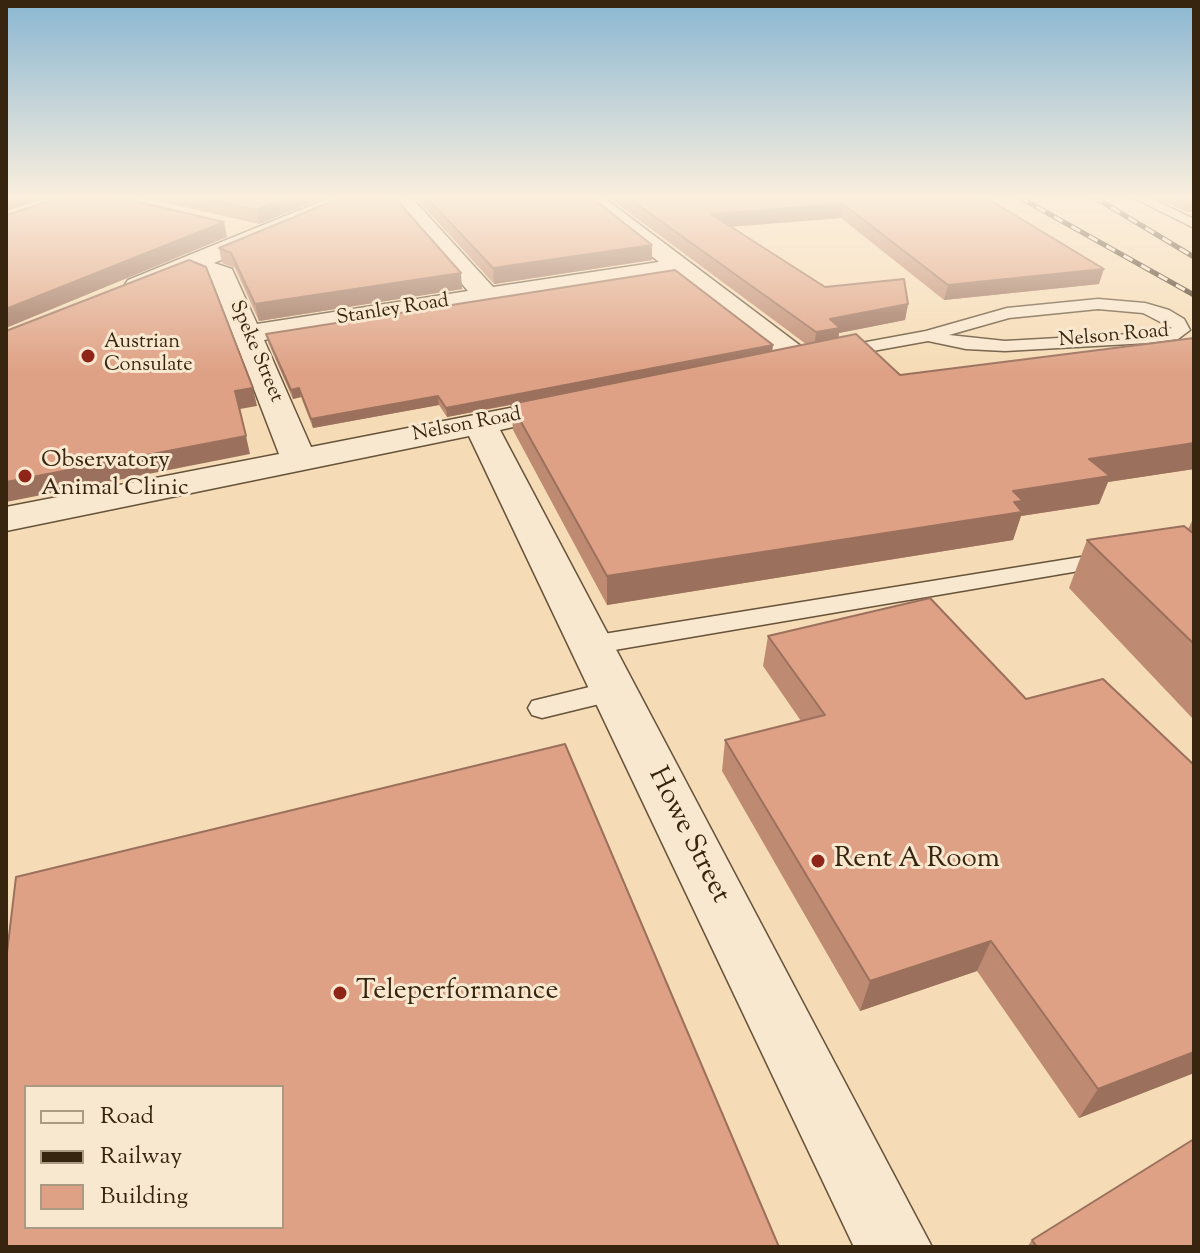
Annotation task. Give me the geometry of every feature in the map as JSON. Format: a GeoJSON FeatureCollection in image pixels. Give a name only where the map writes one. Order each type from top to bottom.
{"type":"FeatureCollection","features":[{"type":"Feature","properties":{"kind":"street"},"geometry":{"type":"LineString","coordinates":[[115,295],[210,255]]}},
{"type":"Feature","properties":{"kind":"street"},"geometry":{"type":"LineString","coordinates":[[450,255],[486,296]]}},
{"type":"Feature","properties":{"kind":"street"},"geometry":{"type":"LineString","coordinates":[[667,255],[803,359]]}},
{"type":"Feature","properties":{"kind":"street","name":"Speke Street"},"geometry":{"type":"LineString","coordinates":[[192,263],[223,275],[299,460]]}},
{"type":"Feature","properties":{"kind":"street","name":"Stanley Road"},"geometry":{"type":"LineString","coordinates":[[248,334],[681,266]]}},
{"type":"Feature","properties":{"kind":"street","name":"Nelson Road"},"geometry":{"type":"LineString","coordinates":[[757,368],[803,359]]}},
{"type":"Feature","properties":{"kind":"street","name":"Nelson Road"},"geometry":{"type":"LineString","coordinates":[[6,519],[542,412]]}},
{"type":"Feature","properties":{"kind":"street","name":"Howe Street"},"geometry":{"type":"LineString","coordinates":[[480,424],[894,1247]]}},
{"type":"Feature","properties":{"kind":"lane","name":"Nelson Road"},"geometry":{"type":"LineString","coordinates":[[803,359],[928,336],[1007,313],[1098,304],[1145,308],[1178,323],[1181,330],[1172,335],[1148,338],[1005,346],[966,344],[928,336]]}},
{"type":"Feature","properties":{"kind":"lane"},"geometry":{"type":"LineString","coordinates":[[542,708],[602,668],[1108,559],[1144,557]]}},
{"type":"Feature","properties":{"kind":"building"},"geometry":{"type":"Polygon","coordinates":[[[6,255],[140,255],[6,309],[6,255]]]}},
{"type":"Feature","properties":{"kind":"building"},"geometry":{"type":"Polygon","coordinates":[[[232,255],[446,255],[461,273],[255,304],[232,255]]]}},
{"type":"Feature","properties":{"kind":"building"},"geometry":{"type":"Polygon","coordinates":[[[481,255],[580,255],[493,268],[481,255]]]}},
{"type":"Feature","properties":{"kind":"building"},"geometry":{"type":"Polygon","coordinates":[[[709,255],[776,255],[825,287],[904,279],[908,304],[830,319],[840,328],[816,332],[709,255]]]}},
{"type":"Feature","properties":{"kind":"building"},"geometry":{"type":"Polygon","coordinates":[[[910,255],[1082,255],[1104,269],[948,285],[910,255]]]}},
{"type":"Feature","properties":{"kind":"building"},"geometry":{"type":"Polygon","coordinates":[[[189,260],[206,267],[253,388],[235,391],[246,436],[6,482],[6,331],[189,260]]]}},
{"type":"Feature","properties":{"kind":"building"},"geometry":{"type":"Polygon","coordinates":[[[675,270],[773,345],[446,408],[438,396],[311,419],[299,388],[291,390],[266,334],[675,270]]]}},
{"type":"Feature","properties":{"kind":"building"},"geometry":{"type":"Polygon","coordinates":[[[856,334],[900,375],[1194,338],[1194,443],[1089,459],[1110,476],[1013,491],[1023,501],[1014,502],[1022,512],[607,576],[511,404],[856,334]]]}},
{"type":"Feature","properties":{"kind":"building"},"geometry":{"type":"Polygon","coordinates":[[[1184,526],[1194,534],[1194,644],[1087,540],[1184,526]]]}},
{"type":"Feature","properties":{"kind":"building"},"geometry":{"type":"Polygon","coordinates":[[[930,598],[1026,699],[1103,679],[1194,765],[1194,1052],[1098,1089],[991,941],[870,981],[725,740],[825,715],[768,636],[930,598]]]}},
{"type":"Feature","properties":{"kind":"building","name":"Teleperformance"},"geometry":{"type":"Polygon","coordinates":[[[565,744],[779,1247],[6,1247],[6,961],[16,877],[565,744]]]}},
{"type":"Feature","properties":{"kind":"building"},"geometry":{"type":"Polygon","coordinates":[[[1194,1139],[1194,1247],[1037,1247],[1032,1240],[1194,1139]]]}},
{"type":"Feature","properties":{"kind":"railway"},"geometry":{"type":"LineString","coordinates":[[1123,255],[1194,295]]}},
{"type":"Feature","properties":{"kind":"place","name":"Austrian Consulate"},"geometry":{"type":"Point","coordinates":[88,356]}},
{"type":"Feature","properties":{"kind":"place","name":"Observatory Animal Clinic"},"geometry":{"type":"Point","coordinates":[25,476]}},
{"type":"Feature","properties":{"kind":"place","name":"Rent A Room"},"geometry":{"type":"Point","coordinates":[818,861]}},
{"type":"Feature","properties":{"kind":"place","name":"Teleperformance"},"geometry":{"type":"Point","coordinates":[340,993]}}]}
